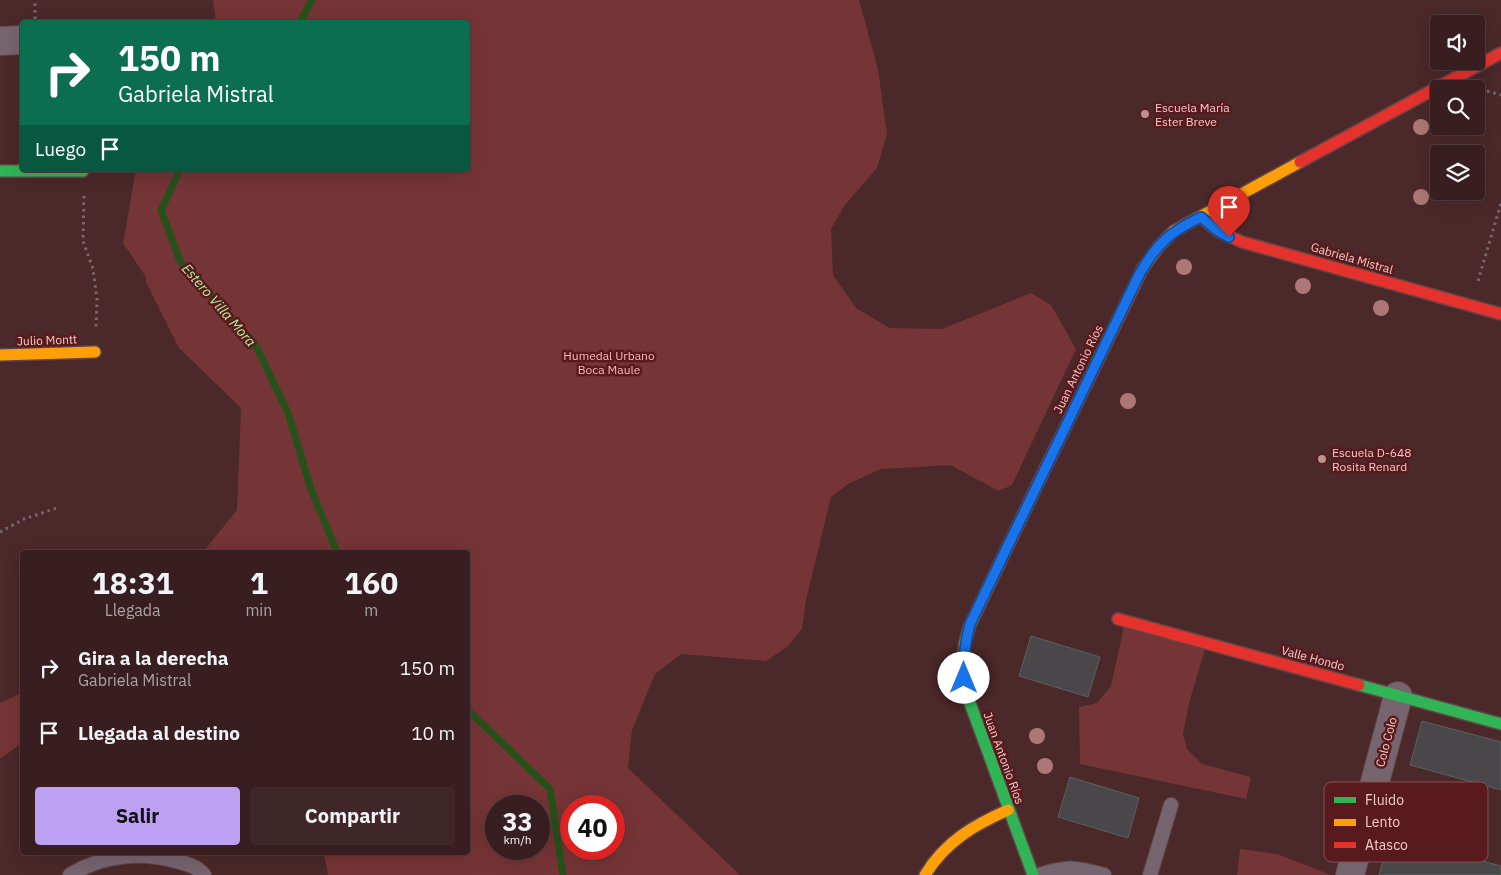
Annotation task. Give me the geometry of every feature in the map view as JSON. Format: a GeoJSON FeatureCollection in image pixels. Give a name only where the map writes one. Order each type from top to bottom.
{"type":"FeatureCollection","features":[{"type":"Feature","properties":{"kind":"street"},"geometry":{"type":"LineString","coordinates":[[0,41],[20,40]]}},
{"type":"Feature","properties":{"kind":"street","name":"Juan Antonio Ríos"},"geometry":{"type":"LineString","coordinates":[[1033,875],[967,695],[963,661],[965,642],[970,624],[1139,275],[1161,242],[1174,231],[1501,53]]}},
{"type":"Feature","properties":{"kind":"street"},"geometry":{"type":"LineString","coordinates":[[0,172],[20,172]]}},
{"type":"Feature","properties":{"kind":"street","name":"Gabriela Mistral"},"geometry":{"type":"LineString","coordinates":[[1201,217],[1218,231],[1242,242],[1501,314]]}},
{"type":"Feature","properties":{"kind":"street","name":"Julio Montt"},"geometry":{"type":"LineString","coordinates":[[0,355],[95,352]]}},
{"type":"Feature","properties":{"kind":"street","name":"Valle Hondo"},"geometry":{"type":"LineString","coordinates":[[1118,619],[1501,724]]}},
{"type":"Feature","properties":{"kind":"street","name":"Colo Colo"},"geometry":{"type":"LineString","coordinates":[[1375,782],[1398,696]]}},
{"type":"Feature","properties":{"kind":"street"},"geometry":{"type":"LineString","coordinates":[[925,875],[936,857],[958,836],[1008,810]]}},
{"type":"Feature","properties":{"kind":"street","name":"Colo Colo"},"geometry":{"type":"LineString","coordinates":[[1350,875],[1353,862]]}},
{"type":"Feature","properties":{"kind":"lane"},"geometry":{"type":"LineString","coordinates":[[1150,875],[1171,805]]}},
{"type":"Feature","properties":{"kind":"lane"},"geometry":{"type":"LineString","coordinates":[[70,875],[81,868],[97,862],[129,856],[165,858],[192,866],[204,875]]}},
{"type":"Feature","properties":{"kind":"lane"},"geometry":{"type":"LineString","coordinates":[[1039,875],[1060,868],[1075,868],[1104,875]]}},
{"type":"Feature","properties":{"kind":"path"},"geometry":{"type":"LineString","coordinates":[[36,0],[36,20]]}},
{"type":"Feature","properties":{"kind":"path"},"geometry":{"type":"LineString","coordinates":[[83,172],[83,241],[93,269],[97,299],[95,352]]}},
{"type":"Feature","properties":{"kind":"path"},"geometry":{"type":"LineString","coordinates":[[1470,306],[1501,203]]}},
{"type":"Feature","properties":{"kind":"path"},"geometry":{"type":"LineString","coordinates":[[0,532],[24,519],[57,508]]}},
{"type":"Feature","properties":{"kind":"green space","name":"Humedal Urbano Boca Maule"},"geometry":{"type":"Polygon","coordinates":[[[213,0],[859,0],[878,69],[887,134],[877,168],[845,205],[831,229],[833,275],[856,308],[890,328],[942,329],[1031,293],[1051,305],[1076,349],[1012,485],[999,491],[950,465],[881,469],[848,484],[831,497],[806,600],[802,629],[787,647],[766,661],[681,654],[655,674],[632,730],[628,768],[740,875],[328,875],[324,855],[470,855],[470,550],[205,550],[237,510],[241,408],[179,348],[146,282],[146,277],[123,243],[136,172],[470,172],[470,20],[216,20],[213,0]]]}},
{"type":"Feature","properties":{"kind":"green space"},"geometry":{"type":"Polygon","coordinates":[[[1124,626],[1205,649],[1189,703],[1183,734],[1187,749],[1202,764],[1251,777],[1246,799],[1080,764],[1079,707],[1097,703],[1111,686],[1124,626]]]}},
{"type":"Feature","properties":{"kind":"green space"},"geometry":{"type":"Polygon","coordinates":[[[20,694],[20,744],[0,759],[0,703],[20,694]]]}},
{"type":"Feature","properties":{"kind":"green space"},"geometry":{"type":"Polygon","coordinates":[[[1240,849],[1277,854],[1331,875],[1237,875],[1240,849]]]}},
{"type":"Feature","properties":{"kind":"building"},"geometry":{"type":"Polygon","coordinates":[[[1031,636],[1100,657],[1088,697],[1019,676],[1031,636]]]}},
{"type":"Feature","properties":{"kind":"building"},"geometry":{"type":"Polygon","coordinates":[[[1422,721],[1501,742],[1501,790],[1488,786],[1488,782],[1472,782],[1410,765],[1422,721]]]}},
{"type":"Feature","properties":{"kind":"building"},"geometry":{"type":"Polygon","coordinates":[[[1070,777],[1139,798],[1128,838],[1058,817],[1070,777]]]}},
{"type":"Feature","properties":{"kind":"building"},"geometry":{"type":"Polygon","coordinates":[[[1383,862],[1486,862],[1501,866],[1501,875],[1379,875],[1383,862]]]}},
{"type":"Feature","properties":{"kind":"waterway","name":"Estero Villa Mora"},"geometry":{"type":"LineString","coordinates":[[301,20],[312,0]]}},
{"type":"Feature","properties":{"kind":"waterway","name":"Estero Villa Mora"},"geometry":{"type":"LineString","coordinates":[[179,172],[161,210],[180,261],[255,344],[288,413],[311,489],[336,550]]}},
{"type":"Feature","properties":{"kind":"waterway","name":"Estero Villa Mora"},"geometry":{"type":"LineString","coordinates":[[470,712],[550,789],[563,875]]}},
{"type":"Feature","properties":{"kind":"traffic: fast"},"geometry":{"type":"LineString","coordinates":[[0,171],[20,171]]}},
{"type":"Feature","properties":{"kind":"traffic: fast"},"geometry":{"type":"LineString","coordinates":[[1033,875],[967,695],[963,661],[965,642],[970,625],[1045,469]]}},
{"type":"Feature","properties":{"kind":"traffic: fast"},"geometry":{"type":"LineString","coordinates":[[1359,685],[1501,724]]}},
{"type":"Feature","properties":{"kind":"traffic: slow"},"geometry":{"type":"LineString","coordinates":[[1143,268],[1159,246],[1174,231],[1300,162]]}},
{"type":"Feature","properties":{"kind":"traffic: slow"},"geometry":{"type":"LineString","coordinates":[[0,355],[95,352]]}},
{"type":"Feature","properties":{"kind":"traffic: slow"},"geometry":{"type":"LineString","coordinates":[[925,875],[942,853],[961,836],[972,828],[1008,810]]}},
{"type":"Feature","properties":{"kind":"traffic: jam"},"geometry":{"type":"LineString","coordinates":[[1300,162],[1501,53]]}},
{"type":"Feature","properties":{"kind":"traffic: jam"},"geometry":{"type":"LineString","coordinates":[[1201,217],[1218,231],[1242,242],[1501,314]]}},
{"type":"Feature","properties":{"kind":"traffic: jam"},"geometry":{"type":"LineString","coordinates":[[1045,469],[1143,268]]}},
{"type":"Feature","properties":{"kind":"traffic: jam"},"geometry":{"type":"LineString","coordinates":[[1118,619],[1359,685]]}},
{"type":"Feature","properties":{"kind":"place","name":"Escuela María Ester Breve"},"geometry":{"type":"Point","coordinates":[1145,114]}},
{"type":"Feature","properties":{"kind":"place","name":"Escuela D-648 Rosita Renard"},"geometry":{"type":"Point","coordinates":[1322,459]}},
{"type":"Feature","properties":{"kind":"route"},"geometry":{"type":"LineString","coordinates":[[964,678],[965,642],[970,624],[1139,275],[1149,258],[1161,242],[1174,231],[1184,224],[1201,217],[1218,231],[1229,237]]}}]}
